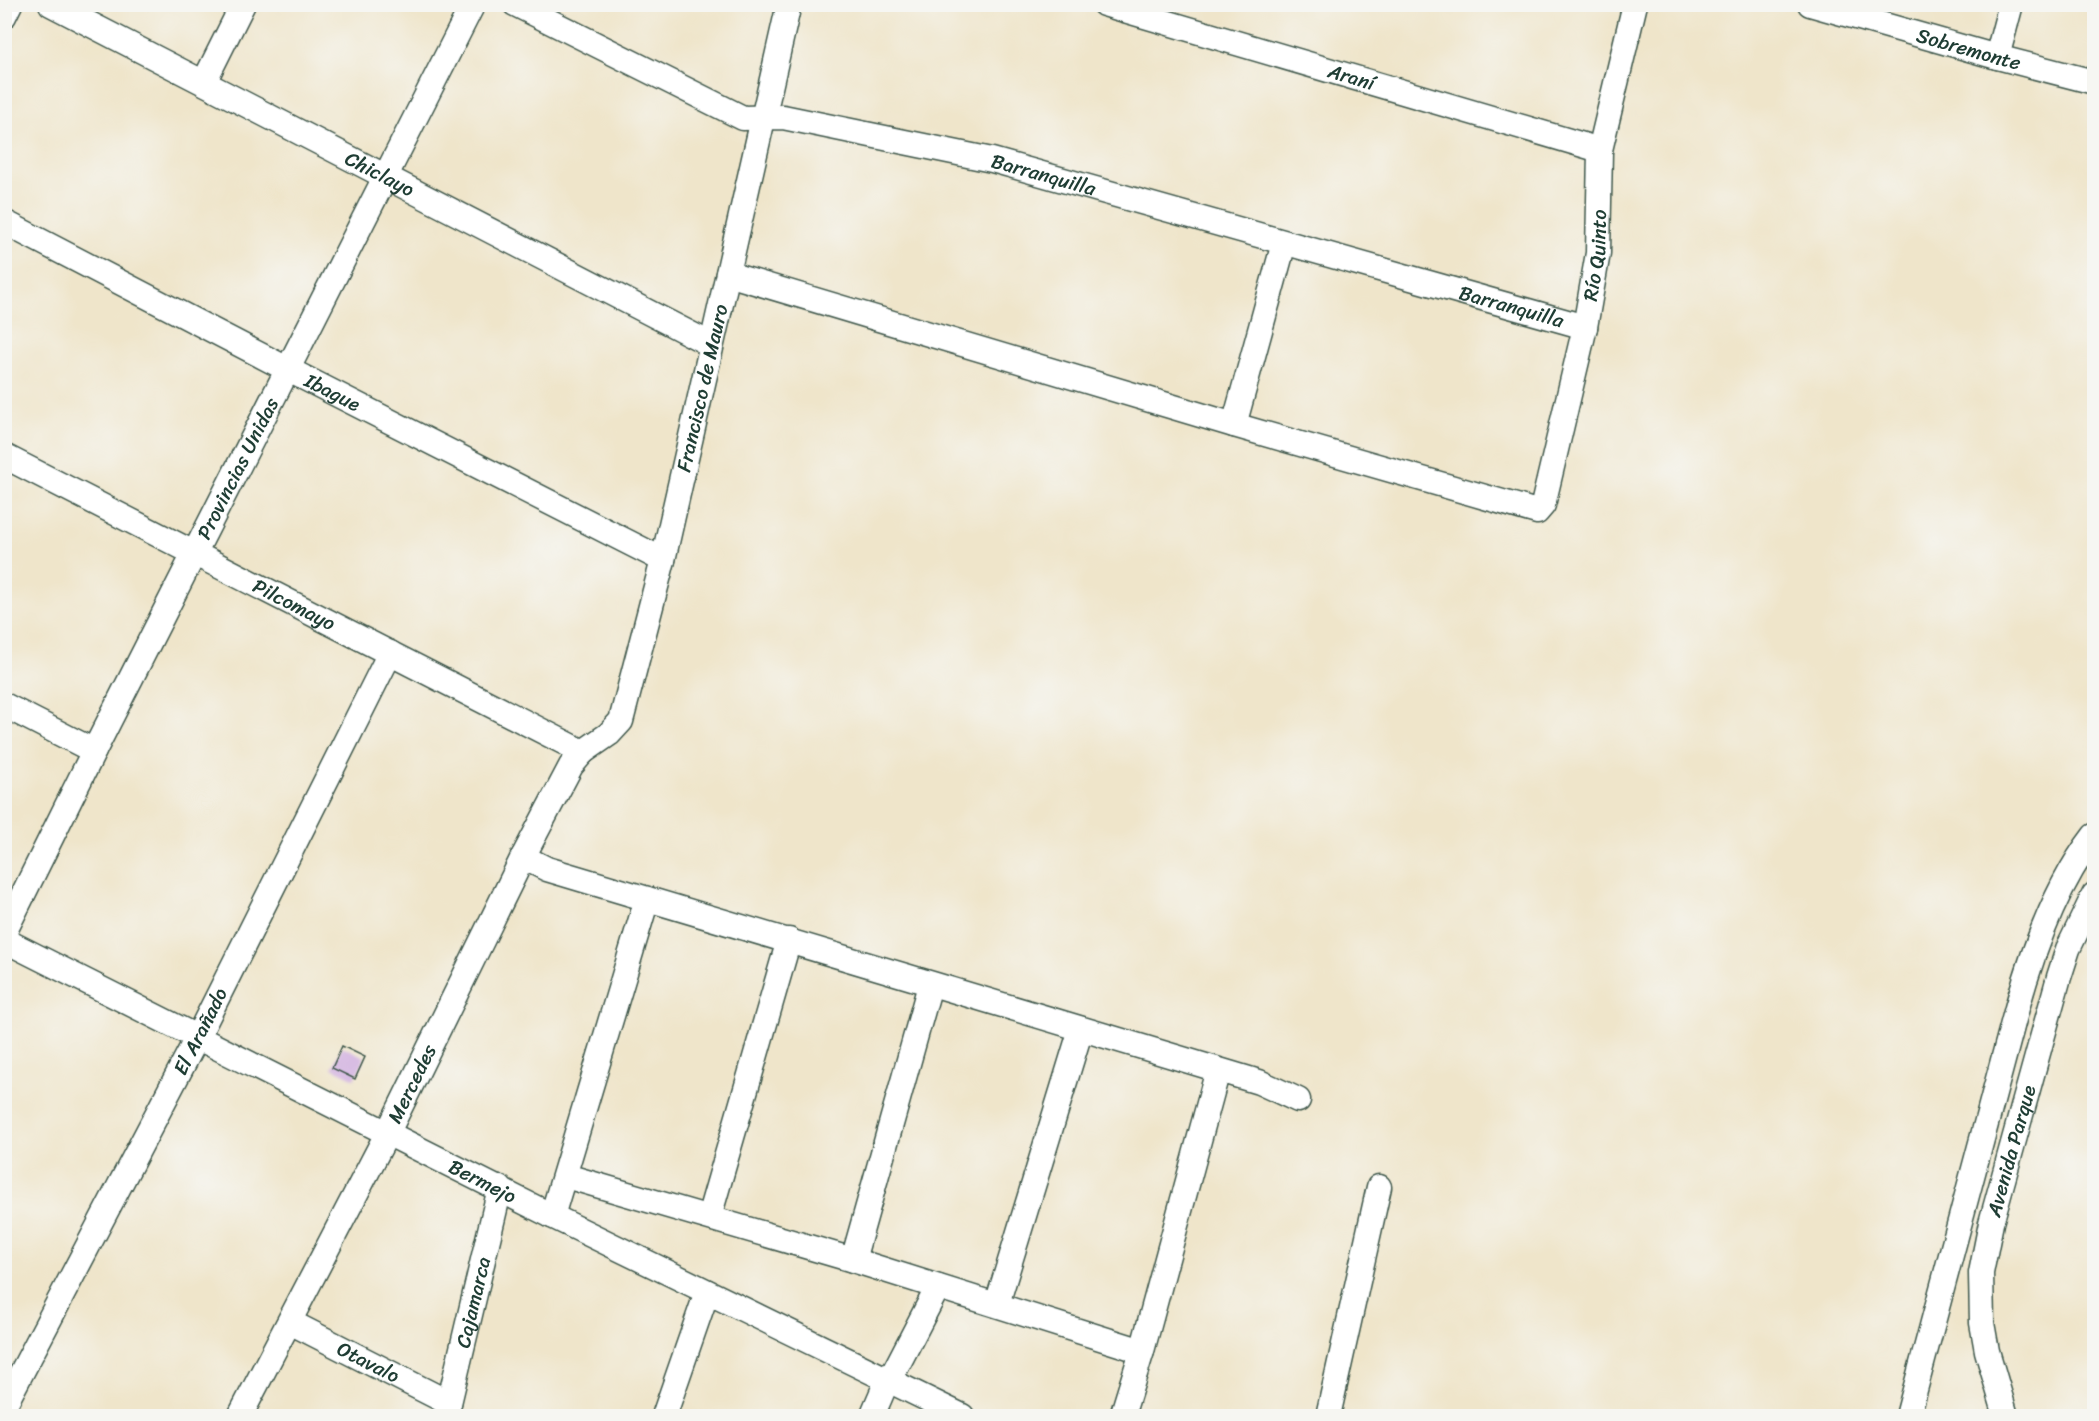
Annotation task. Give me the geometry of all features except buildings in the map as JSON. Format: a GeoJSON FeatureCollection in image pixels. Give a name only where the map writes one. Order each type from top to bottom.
{"type":"FeatureCollection","features":[{"type":"Feature","properties":{"kind":"street"},"geometry":{"type":"LineString","coordinates":[[4,16],[10,4]]}},
{"type":"Feature","properties":{"kind":"street","name":"Chiclayo"},"geometry":{"type":"LineString","coordinates":[[51,4],[710,344]]}},
{"type":"Feature","properties":{"kind":"street"},"geometry":{"type":"LineString","coordinates":[[204,82],[243,4]]}},
{"type":"Feature","properties":{"kind":"street","name":"Provincias Unidas"},"geometry":{"type":"LineString","coordinates":[[4,933],[384,176],[473,4]]}},
{"type":"Feature","properties":{"kind":"street","name":"Barranquilla"},"geometry":{"type":"LineString","coordinates":[[515,4],[742,118],[783,117],[992,160],[1585,327]]}},
{"type":"Feature","properties":{"kind":"street","name":"Francisco de Mauro"},"geometry":{"type":"LineString","coordinates":[[583,752],[609,734],[621,721],[663,560],[710,344],[789,4]]}},
{"type":"Feature","properties":{"kind":"street","name":"Araní"},"geometry":{"type":"LineString","coordinates":[[1104,4],[1600,150]]}},
{"type":"Feature","properties":{"kind":"street","name":"Río Quinto"},"geometry":{"type":"LineString","coordinates":[[1234,425],[1537,512],[1543,505],[1585,327],[1598,253],[1600,150],[1635,4]]}},
{"type":"Feature","properties":{"kind":"street","name":"Sobremonte"},"geometry":{"type":"LineString","coordinates":[[1810,4],[2094,82]]}},
{"type":"Feature","properties":{"kind":"street"},"geometry":{"type":"LineString","coordinates":[[1997,57],[2011,4]]}},
{"type":"Feature","properties":{"kind":"street","name":"Ibague"},"geometry":{"type":"LineString","coordinates":[[4,222],[663,560]]}},
{"type":"Feature","properties":{"kind":"street"},"geometry":{"type":"LineString","coordinates":[[728,274],[1234,425],[1284,243]]}},
{"type":"Feature","properties":{"kind":"street","name":"Pilcomayo"},"geometry":{"type":"LineString","coordinates":[[4,456],[195,551],[583,752]]}},
{"type":"Feature","properties":{"kind":"street","name":"El Arañado"},"geometry":{"type":"LineString","coordinates":[[4,1406],[198,1036],[390,653]]}},
{"type":"Feature","properties":{"kind":"street"},"geometry":{"type":"LineString","coordinates":[[4,705],[94,751]]}},
{"type":"Feature","properties":{"kind":"street","name":"Mercedes"},"geometry":{"type":"LineString","coordinates":[[240,1416],[388,1132],[523,857],[571,766],[583,752]]}},
{"type":"Feature","properties":{"kind":"street"},"geometry":{"type":"LineString","coordinates":[[1908,1416],[2019,1002],[2039,940],[2053,909],[2069,876],[2094,836]]}},
{"type":"Feature","properties":{"kind":"street"},"geometry":{"type":"LineString","coordinates":[[523,857],[547,869],[1259,1082],[1298,1100]]}},
{"type":"Feature","properties":{"kind":"street","name":"Avenida Parque"},"geometry":{"type":"LineString","coordinates":[[2006,1416],[1987,1351],[1982,1323],[1981,1273],[1991,1223],[2059,977],[2068,949],[2088,926],[2094,895]]}},
{"type":"Feature","properties":{"kind":"street"},"geometry":{"type":"LineString","coordinates":[[552,1216],[566,1176],[647,899]]}},
{"type":"Feature","properties":{"kind":"street"},"geometry":{"type":"LineString","coordinates":[[2053,909],[2088,926]]}},
{"type":"Feature","properties":{"kind":"street","name":"Bermejo"},"geometry":{"type":"LineString","coordinates":[[4,940],[552,1216],[962,1416]]}},
{"type":"Feature","properties":{"kind":"street"},"geometry":{"type":"LineString","coordinates":[[709,1217],[789,940]]}},
{"type":"Feature","properties":{"kind":"street"},"geometry":{"type":"LineString","coordinates":[[853,1260],[930,985]]}},
{"type":"Feature","properties":{"kind":"street"},"geometry":{"type":"LineString","coordinates":[[997,1304],[1081,1029]]}},
{"type":"Feature","properties":{"kind":"street"},"geometry":{"type":"LineString","coordinates":[[1122,1416],[1142,1351],[1218,1070]]}},
{"type":"Feature","properties":{"kind":"street"},"geometry":{"type":"LineString","coordinates":[[566,1176],[853,1260],[1142,1351]]}},
{"type":"Feature","properties":{"kind":"street"},"geometry":{"type":"LineString","coordinates":[[1328,1416],[1379,1187]]}},
{"type":"Feature","properties":{"kind":"street","name":"Cajamarca"},"geometry":{"type":"LineString","coordinates":[[447,1410],[500,1188]]}},
{"type":"Feature","properties":{"kind":"street"},"geometry":{"type":"LineString","coordinates":[[872,1416],[887,1381],[938,1287]]}},
{"type":"Feature","properties":{"kind":"street"},"geometry":{"type":"LineString","coordinates":[[664,1416],[707,1292]]}},
{"type":"Feature","properties":{"kind":"street","name":"Otavalo"},"geometry":{"type":"LineString","coordinates":[[290,1322],[447,1410]]}}]}
